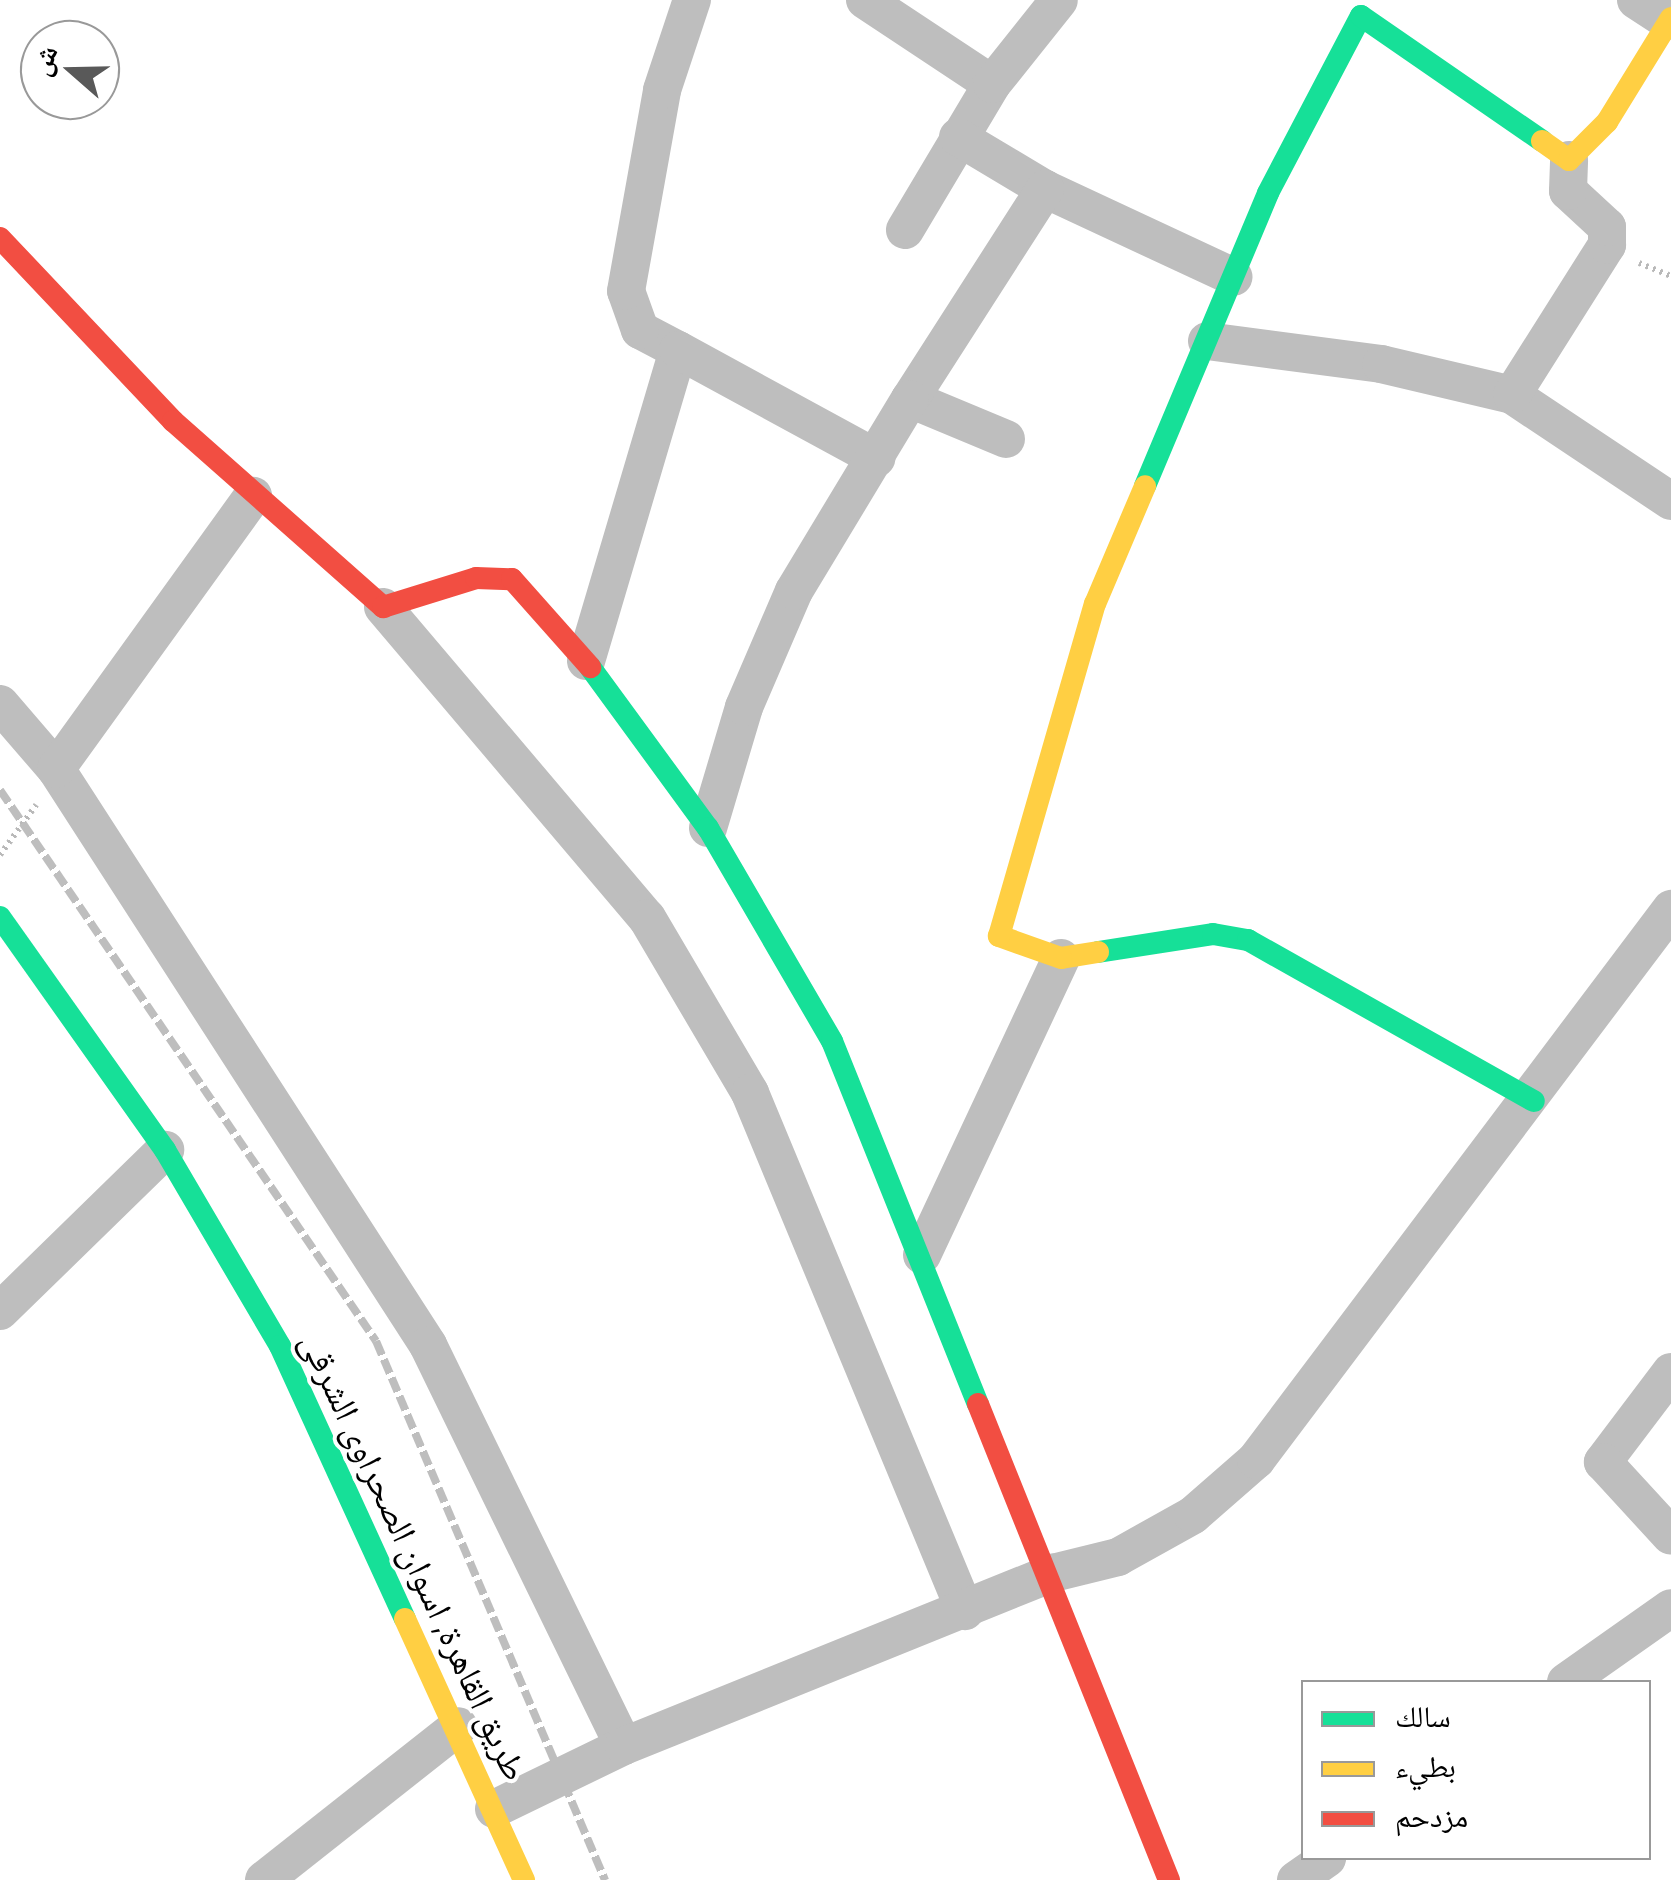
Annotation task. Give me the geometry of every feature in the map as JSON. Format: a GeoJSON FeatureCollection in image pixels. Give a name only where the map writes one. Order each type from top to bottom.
{"type":"FeatureCollection","features":[{"type":"Feature","properties":{"kind":"main road"},"geometry":{"type":"LineString","coordinates":[[1534,1101],[1226,934],[1061,958],[1010,947],[1000,927],[1094,604],[1350,8],[1569,160],[1607,122],[1670,19]]}},
{"type":"Feature","properties":{"kind":"main road"},"geometry":{"type":"LineString","coordinates":[[0,238],[253,496],[383,607],[500,575],[586,661],[708,828],[832,1040],[1053,1573],[1168,1880]]}},
{"type":"Feature","properties":{"kind":"main road","name":"طريق القاهرة, اسوان الصحراوى الشرقى"},"geometry":{"type":"LineString","coordinates":[[0,917],[165,1150],[334,1446],[524,1880]]}},
{"type":"Feature","properties":{"kind":"street"},"geometry":{"type":"LineString","coordinates":[[692,0],[662,90],[626,291],[640,330],[876,458]]}},
{"type":"Feature","properties":{"kind":"street"},"geometry":{"type":"LineString","coordinates":[[865,0],[992,84]]}},
{"type":"Feature","properties":{"kind":"street"},"geometry":{"type":"LineString","coordinates":[[906,230],[992,84],[1059,0]]}},
{"type":"Feature","properties":{"kind":"street"},"geometry":{"type":"LineString","coordinates":[[1636,0],[1670,19]]}},
{"type":"Feature","properties":{"kind":"street"},"geometry":{"type":"LineString","coordinates":[[958,137],[1046,189],[1234,277]]}},
{"type":"Feature","properties":{"kind":"street"},"geometry":{"type":"LineString","coordinates":[[1512,395],[1608,245],[1608,227],[1568,191],[1569,160]]}},
{"type":"Feature","properties":{"kind":"street"},"geometry":{"type":"LineString","coordinates":[[708,828],[766,651],[910,399],[1046,189]]}},
{"type":"Feature","properties":{"kind":"street"},"geometry":{"type":"LineString","coordinates":[[1207,341],[1381,364],[1512,395],[1671,501]]}},
{"type":"Feature","properties":{"kind":"street"},"geometry":{"type":"LineString","coordinates":[[586,661],[678,350]]}},
{"type":"Feature","properties":{"kind":"street"},"geometry":{"type":"LineString","coordinates":[[910,399],[1006,439]]}},
{"type":"Feature","properties":{"kind":"street"},"geometry":{"type":"LineString","coordinates":[[56,769],[253,496]]}},
{"type":"Feature","properties":{"kind":"street"},"geometry":{"type":"LineString","coordinates":[[383,607],[647,918],[750,1093],[965,1611]]}},
{"type":"Feature","properties":{"kind":"street"},"geometry":{"type":"LineString","coordinates":[[0,704],[56,769],[428,1345],[624,1746]]}},
{"type":"Feature","properties":{"kind":"street"},"geometry":{"type":"LineString","coordinates":[[494,1809],[624,1746],[1053,1573],[1146,1543],[1256,1460],[1534,1101],[1671,909]]}},
{"type":"Feature","properties":{"kind":"street"},"geometry":{"type":"LineString","coordinates":[[922,1255],[1061,958]]}},
{"type":"Feature","properties":{"kind":"street"},"geometry":{"type":"LineString","coordinates":[[0,1312],[165,1150]]}},
{"type":"Feature","properties":{"kind":"street"},"geometry":{"type":"LineString","coordinates":[[1671,1372],[1603,1462],[1671,1536]]}},
{"type":"Feature","properties":{"kind":"street"},"geometry":{"type":"LineString","coordinates":[[1569,1680],[1671,1608]]}},
{"type":"Feature","properties":{"kind":"street"},"geometry":{"type":"LineString","coordinates":[[264,1880],[459,1726]]}},
{"type":"Feature","properties":{"kind":"street"},"geometry":{"type":"LineString","coordinates":[[1296,1880],[1324,1860]]}},
{"type":"Feature","properties":{"kind":"path"},"geometry":{"type":"LineString","coordinates":[[0,855],[56,769]]}},
{"type":"Feature","properties":{"kind":"railway"},"geometry":{"type":"LineString","coordinates":[[0,790],[376,1341],[605,1880]]}},
{"type":"Feature","properties":{"kind":"traffic: fast"},"geometry":{"type":"LineString","coordinates":[[1145,486],[1268,193],[1361,16],[1542,141]]}},
{"type":"Feature","properties":{"kind":"traffic: fast"},"geometry":{"type":"LineString","coordinates":[[590,667],[708,828],[832,1041],[978,1404]]}},
{"type":"Feature","properties":{"kind":"traffic: fast"},"geometry":{"type":"LineString","coordinates":[[0,917],[165,1150],[280,1346],[405,1619]]}},
{"type":"Feature","properties":{"kind":"traffic: fast"},"geometry":{"type":"LineString","coordinates":[[1098,952],[1213,934],[1248,940],[1534,1101]]}},
{"type":"Feature","properties":{"kind":"traffic: slow"},"geometry":{"type":"LineString","coordinates":[[1542,141],[1569,160],[1607,122],[1671,18]]}},
{"type":"Feature","properties":{"kind":"traffic: slow"},"geometry":{"type":"LineString","coordinates":[[1098,952],[1061,958],[999,936],[1095,604],[1145,486]]}},
{"type":"Feature","properties":{"kind":"traffic: slow"},"geometry":{"type":"LineString","coordinates":[[405,1619],[524,1880]]}},
{"type":"Feature","properties":{"kind":"traffic: jam"},"geometry":{"type":"LineString","coordinates":[[0,238],[173,421],[383,607],[476,578],[512,579],[590,667]]}},
{"type":"Feature","properties":{"kind":"traffic: jam"},"geometry":{"type":"LineString","coordinates":[[978,1404],[1169,1880]]}}]}
